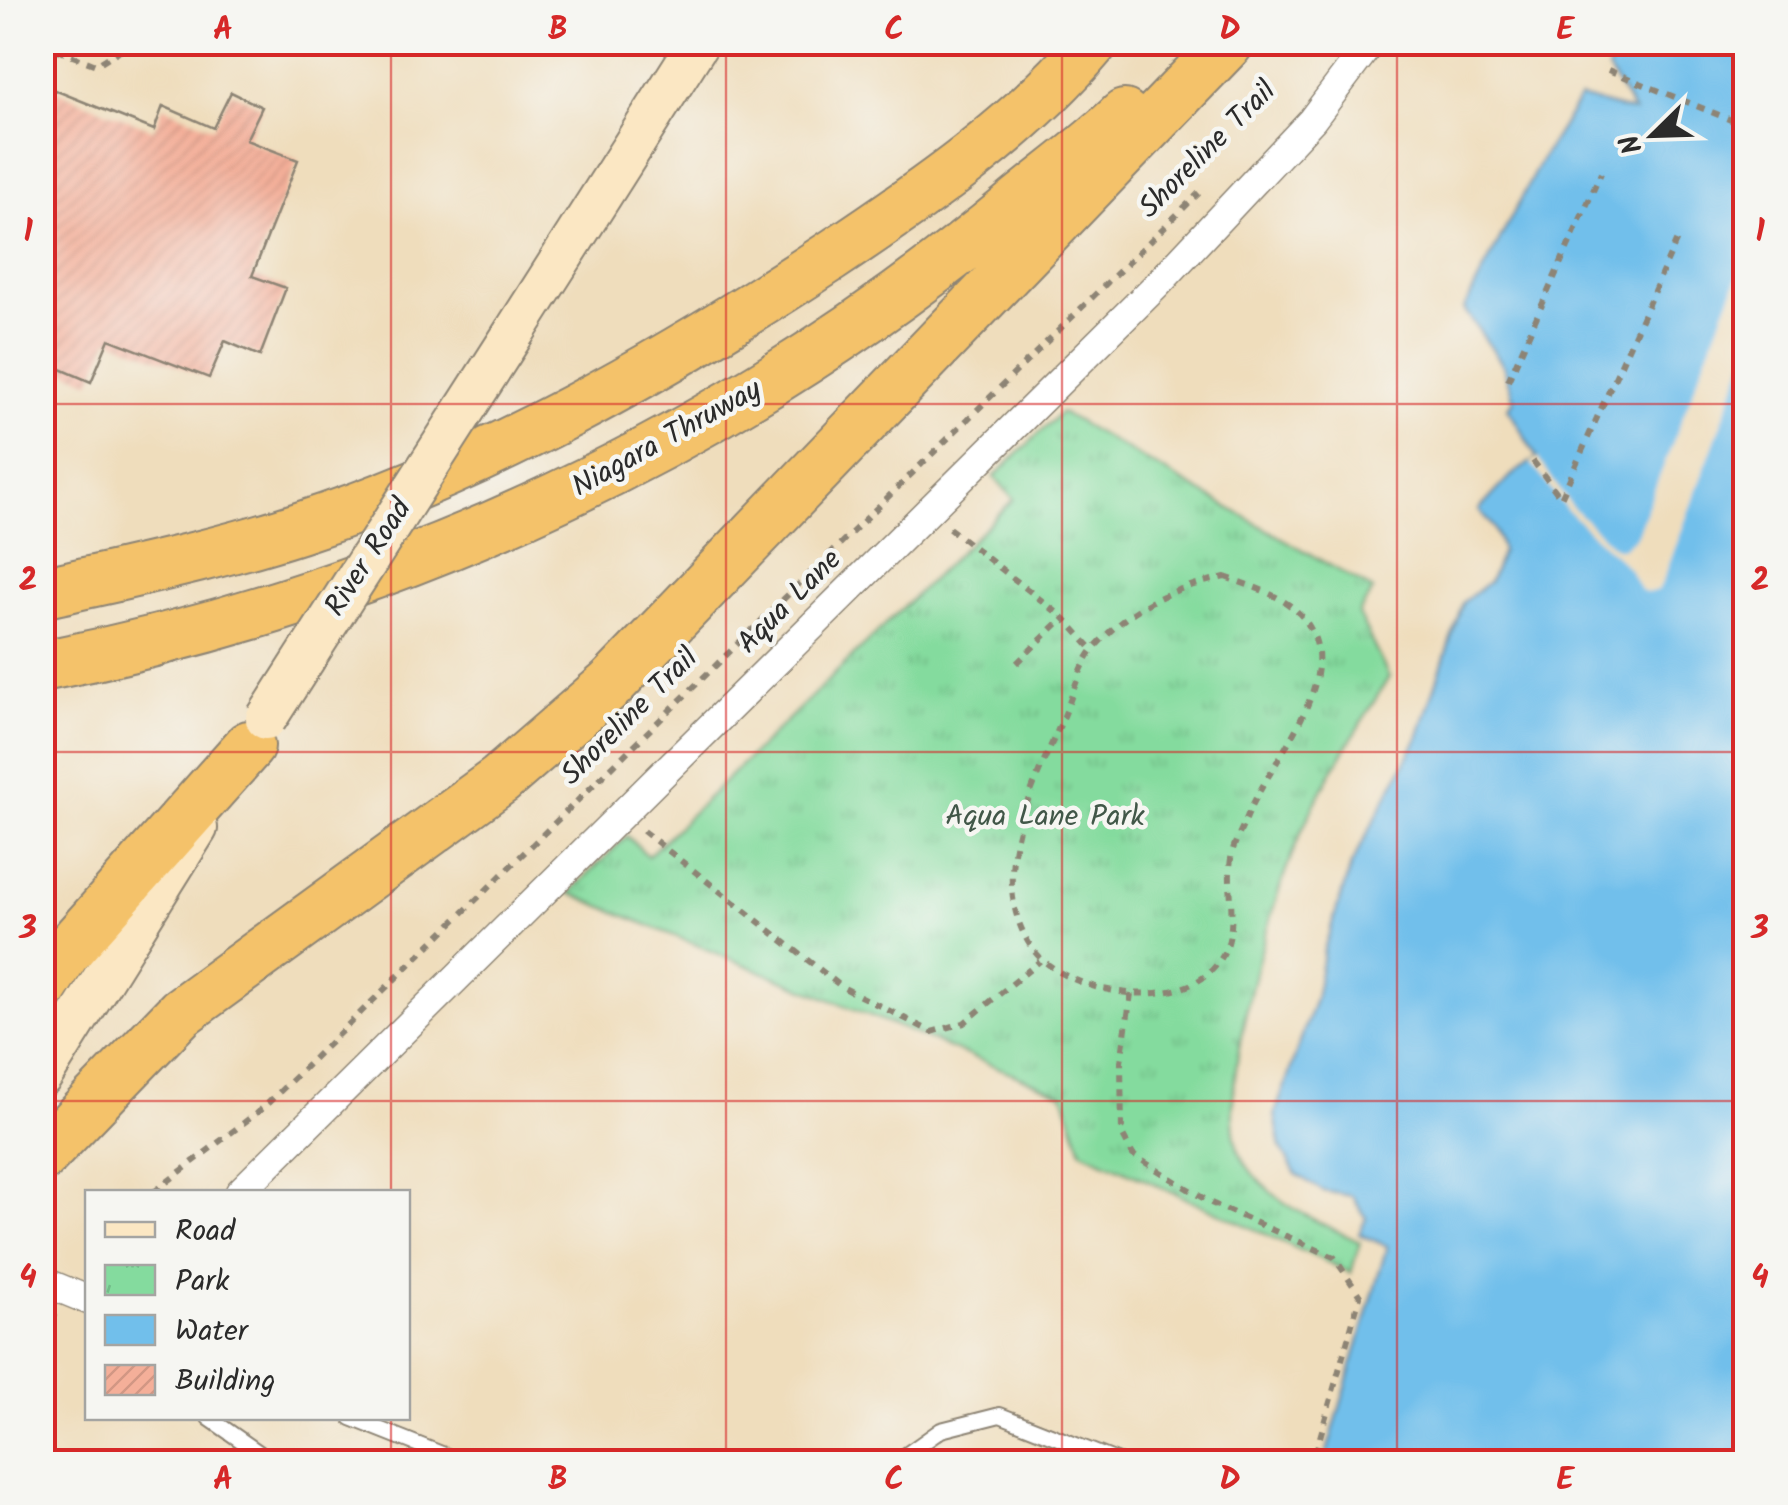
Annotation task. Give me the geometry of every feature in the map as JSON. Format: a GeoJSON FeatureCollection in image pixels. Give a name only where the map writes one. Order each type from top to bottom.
{"type":"FeatureCollection","features":[{"type":"Feature","properties":{"kind":"highway"},"geometry":{"type":"LineString","coordinates":[[42,593],[300,528],[461,463],[612,392],[756,306],[923,195],[1016,116],[1093,42]]}},
{"type":"Feature","properties":{"kind":"highway","name":"Niagara Thruway"},"geometry":{"type":"LineString","coordinates":[[42,666],[258,613],[460,543],[612,473],[752,394],[928,278],[1100,139],[1200,42]]}},
{"type":"Feature","properties":{"kind":"highway"},"geometry":{"type":"LineString","coordinates":[[42,1156],[181,1012],[500,780],[612,683],[1142,138],[1229,42]]}},
{"type":"Feature","properties":{"kind":"highway"},"geometry":{"type":"LineString","coordinates":[[42,695],[229,648],[466,563],[574,518],[752,394]]}},
{"type":"Feature","properties":{"kind":"highway"},"geometry":{"type":"LineString","coordinates":[[42,988],[64,954],[257,733]]}},
{"type":"Feature","properties":{"kind":"main road","name":"River Road"},"geometry":{"type":"LineString","coordinates":[[42,1076],[699,42]]}},
{"type":"Feature","properties":{"kind":"street","name":"Aqua Lane"},"geometry":{"type":"LineString","coordinates":[[242,1190],[1158,284],[1312,120],[1371,42]]}},
{"type":"Feature","properties":{"kind":"street"},"geometry":{"type":"LineString","coordinates":[[42,1281],[85,1299]]}},
{"type":"Feature","properties":{"kind":"lane"},"geometry":{"type":"LineString","coordinates":[[896,1462],[941,1430],[1000,1415],[1119,1462]]}},
{"type":"Feature","properties":{"kind":"lane"},"geometry":{"type":"LineString","coordinates":[[212,1420],[272,1462]]}},
{"type":"Feature","properties":{"kind":"lane"},"geometry":{"type":"LineString","coordinates":[[356,1420],[462,1462]]}},
{"type":"Feature","properties":{"kind":"path"},"geometry":{"type":"LineString","coordinates":[[42,44],[96,65],[133,42]]}},
{"type":"Feature","properties":{"kind":"path"},"geometry":{"type":"LineString","coordinates":[[1608,70],[1746,126]]}},
{"type":"Feature","properties":{"kind":"path"},"geometry":{"type":"LineString","coordinates":[[1508,380],[1601,173]]}},
{"type":"Feature","properties":{"kind":"path","name":"Shoreline Trail"},"geometry":{"type":"LineString","coordinates":[[157,1190],[263,1108],[1206,186]]}},
{"type":"Feature","properties":{"kind":"path"},"geometry":{"type":"LineString","coordinates":[[1532,460],[1561,498],[1679,235]]}},
{"type":"Feature","properties":{"kind":"path"},"geometry":{"type":"LineString","coordinates":[[930,509],[967,544],[1064,618],[1092,650]]}},
{"type":"Feature","properties":{"kind":"path"},"geometry":{"type":"LineString","coordinates":[[1225,577],[1284,598],[1315,638],[1319,681],[1250,810],[1232,854],[1233,922],[1218,965],[1185,985],[1130,994],[1092,990],[1040,961],[1012,904],[1014,857],[1024,807],[1092,650],[1132,614],[1170,589],[1225,577]]}},
{"type":"Feature","properties":{"kind":"path"},"geometry":{"type":"LineString","coordinates":[[1018,663],[1064,618]]}},
{"type":"Feature","properties":{"kind":"path"},"geometry":{"type":"LineString","coordinates":[[625,812],[659,846],[842,987],[932,1032],[964,1023],[1040,961]]}},
{"type":"Feature","properties":{"kind":"path"},"geometry":{"type":"LineString","coordinates":[[1130,994],[1121,1062],[1122,1134],[1132,1155],[1211,1204],[1334,1257],[1360,1296],[1313,1462]]}},
{"type":"Feature","properties":{"kind":"path"},"geometry":{"type":"LineString","coordinates":[[42,1330],[57,1312]]}},
{"type":"Feature","properties":{"kind":"green space","name":"Aqua Lane Park"},"geometry":{"type":"Polygon","coordinates":[[[1061,412],[1373,590],[1358,614],[1389,677],[1323,788],[1291,857],[1247,1007],[1234,1093],[1234,1128],[1240,1154],[1250,1170],[1292,1207],[1360,1242],[1351,1273],[1082,1151],[1063,1094],[569,893],[627,836],[648,856],[1014,499],[994,477],[1061,412]]]}},
{"type":"Feature","properties":{"kind":"water"},"geometry":{"type":"Polygon","coordinates":[[[1622,43],[1745,43],[1745,1462],[1324,1462],[1387,1246],[1359,1234],[1366,1218],[1352,1196],[1323,1191],[1296,1174],[1281,1148],[1275,1114],[1315,999],[1324,949],[1351,865],[1418,738],[1463,602],[1490,581],[1502,551],[1494,528],[1479,510],[1512,475],[1537,458],[1508,408],[1514,400],[1503,365],[1464,309],[1541,160],[1580,98],[1634,112],[1608,70],[1622,43]]]}},
{"type":"Feature","properties":{"kind":"pier"},"geometry":{"type":"Polygon","coordinates":[[[1745,258],[1745,359],[1663,581],[1658,590],[1647,593],[1640,590],[1630,570],[1566,509],[1530,462],[1538,458],[1571,506],[1615,548],[1622,548],[1636,536],[1745,258]]]}},
{"type":"Feature","properties":{"kind":"building"},"geometry":{"type":"Polygon","coordinates":[[[42,85],[154,130],[163,106],[213,128],[231,92],[262,107],[246,140],[298,160],[252,276],[286,288],[260,356],[225,341],[209,378],[109,339],[91,382],[42,361],[42,85]]]}}]}
